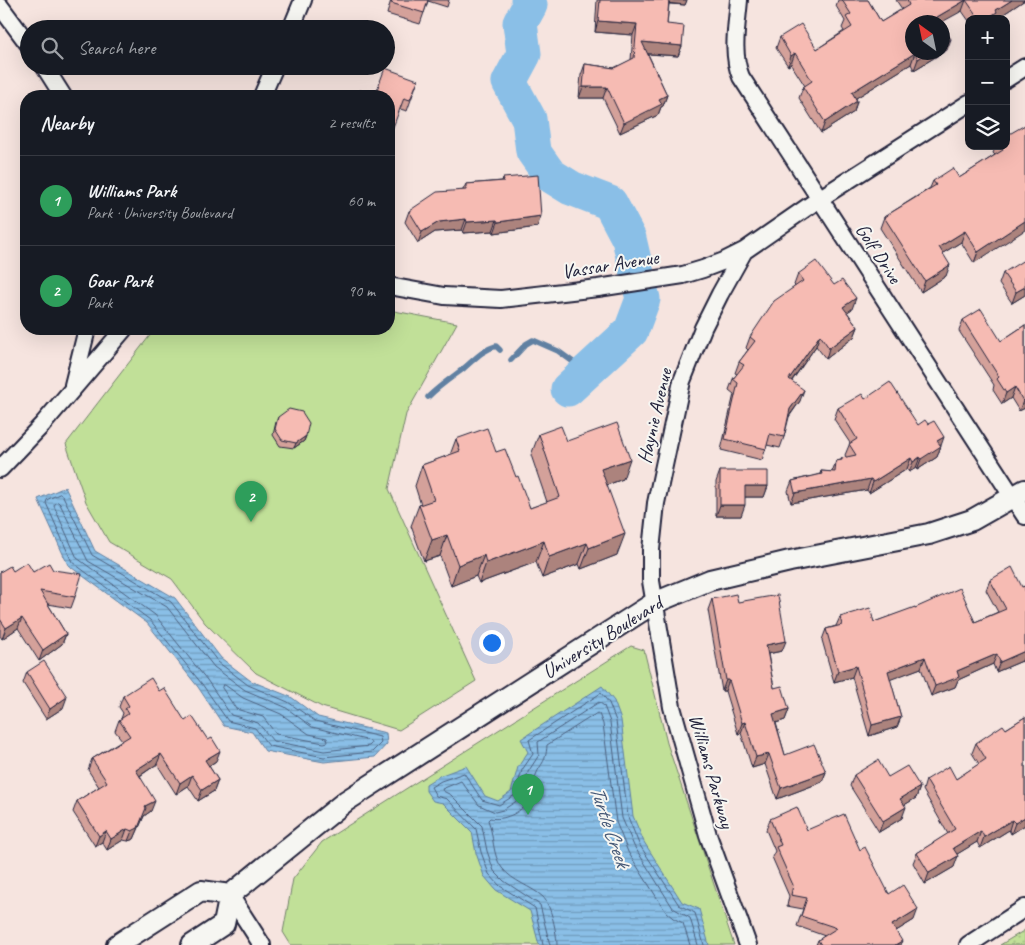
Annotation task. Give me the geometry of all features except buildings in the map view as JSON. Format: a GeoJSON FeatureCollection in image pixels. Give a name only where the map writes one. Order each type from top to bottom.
{"type":"FeatureCollection","features":[{"type":"Feature","properties":{"kind":"street"},"geometry":{"type":"LineString","coordinates":[[295,20],[303,0]]}},
{"type":"Feature","properties":{"kind":"street","name":"Golf Drive"},"geometry":{"type":"LineString","coordinates":[[739,0],[735,43],[736,64],[740,77],[818,200],[1019,494],[1025,516]]}},
{"type":"Feature","properties":{"kind":"street"},"geometry":{"type":"LineString","coordinates":[[0,6],[20,33]]}},
{"type":"Feature","properties":{"kind":"street"},"geometry":{"type":"LineString","coordinates":[[1010,76],[1025,67]]}},
{"type":"Feature","properties":{"kind":"street"},"geometry":{"type":"LineString","coordinates":[[50,75],[59,90]]}},
{"type":"Feature","properties":{"kind":"street"},"geometry":{"type":"LineString","coordinates":[[265,90],[271,75]]}},
{"type":"Feature","properties":{"kind":"street"},"geometry":{"type":"LineString","coordinates":[[818,200],[966,105]]}},
{"type":"Feature","properties":{"kind":"street","name":"Vassar Avenue"},"geometry":{"type":"LineString","coordinates":[[395,287],[444,296],[501,299],[598,288],[683,274],[724,261],[744,251],[818,200]]}},
{"type":"Feature","properties":{"kind":"street","name":"Haynie Avenue"},"geometry":{"type":"LineString","coordinates":[[654,603],[651,581],[651,550],[656,503],[682,381],[703,328],[744,251]]}},
{"type":"Feature","properties":{"kind":"street"},"geometry":{"type":"LineString","coordinates":[[73,388],[86,335]]}},
{"type":"Feature","properties":{"kind":"street"},"geometry":{"type":"LineString","coordinates":[[0,470],[42,425],[119,335]]}},
{"type":"Feature","properties":{"kind":"street","name":"University Boulevard"},"geometry":{"type":"LineString","coordinates":[[230,895],[346,801],[654,603],[710,580],[790,561],[929,534],[972,520],[1019,494]]}},
{"type":"Feature","properties":{"kind":"street","name":"Williams Parkway"},"geometry":{"type":"LineString","coordinates":[[654,603],[672,707],[705,826],[748,945]]}},
{"type":"Feature","properties":{"kind":"street"},"geometry":{"type":"LineString","coordinates":[[117,945],[201,891],[230,895],[262,945]]}},
{"type":"Feature","properties":{"kind":"street"},"geometry":{"type":"LineString","coordinates":[[192,945],[224,924],[230,895]]}},
{"type":"Feature","properties":{"kind":"street"},"geometry":{"type":"LineString","coordinates":[[968,945],[1025,908]]}},
{"type":"Feature","properties":{"kind":"green space"},"geometry":{"type":"Polygon","coordinates":[[[395,311],[457,323],[406,414],[389,489],[476,681],[399,730],[322,707],[256,673],[205,623],[172,579],[109,542],[86,502],[66,444],[150,335],[395,335],[395,311]]]}},
{"type":"Feature","properties":{"kind":"green space"},"geometry":{"type":"Polygon","coordinates":[[[631,646],[644,650],[667,743],[734,945],[291,945],[283,932],[293,879],[322,842],[631,646]]]}},
{"type":"Feature","properties":{"kind":"green space"},"geometry":{"type":"Polygon","coordinates":[[[1025,930],[1025,945],[1000,945],[1025,930]]]}},
{"type":"Feature","properties":{"kind":"water"},"geometry":{"type":"Polygon","coordinates":[[[65,487],[95,551],[175,598],[221,658],[251,681],[291,697],[318,717],[386,733],[387,744],[375,757],[324,762],[265,751],[252,732],[224,726],[198,687],[147,623],[68,565],[38,499],[65,487]]]}},
{"type":"Feature","properties":{"kind":"water"},"geometry":{"type":"Polygon","coordinates":[[[602,686],[614,701],[621,720],[633,816],[644,842],[682,902],[699,909],[709,945],[539,945],[530,911],[496,890],[484,876],[476,853],[472,832],[443,803],[433,801],[426,791],[426,784],[439,776],[466,766],[485,796],[498,801],[511,792],[518,767],[528,752],[521,739],[602,686]]]}},
{"type":"Feature","properties":{"kind":"waterway","name":"Turtle Creek"},"geometry":{"type":"LineString","coordinates":[[528,0],[530,5],[520,23],[524,54],[509,82],[529,119],[533,151],[550,175],[571,188],[610,203],[629,239],[643,299],[631,331],[568,389]]}},
{"type":"Feature","properties":{"kind":"waterway"},"geometry":{"type":"LineString","coordinates":[[511,360],[526,344],[533,340],[558,351],[587,372]]}},
{"type":"Feature","properties":{"kind":"waterway"},"geometry":{"type":"LineString","coordinates":[[428,397],[482,353],[496,346],[500,350]]}},
{"type":"Feature","properties":{"kind":"place","name":"Goar Park"},"geometry":{"type":"Point","coordinates":[251,522]}},
{"type":"Feature","properties":{"kind":"place","name":"Williams Park"},"geometry":{"type":"Point","coordinates":[528,815]}}]}
